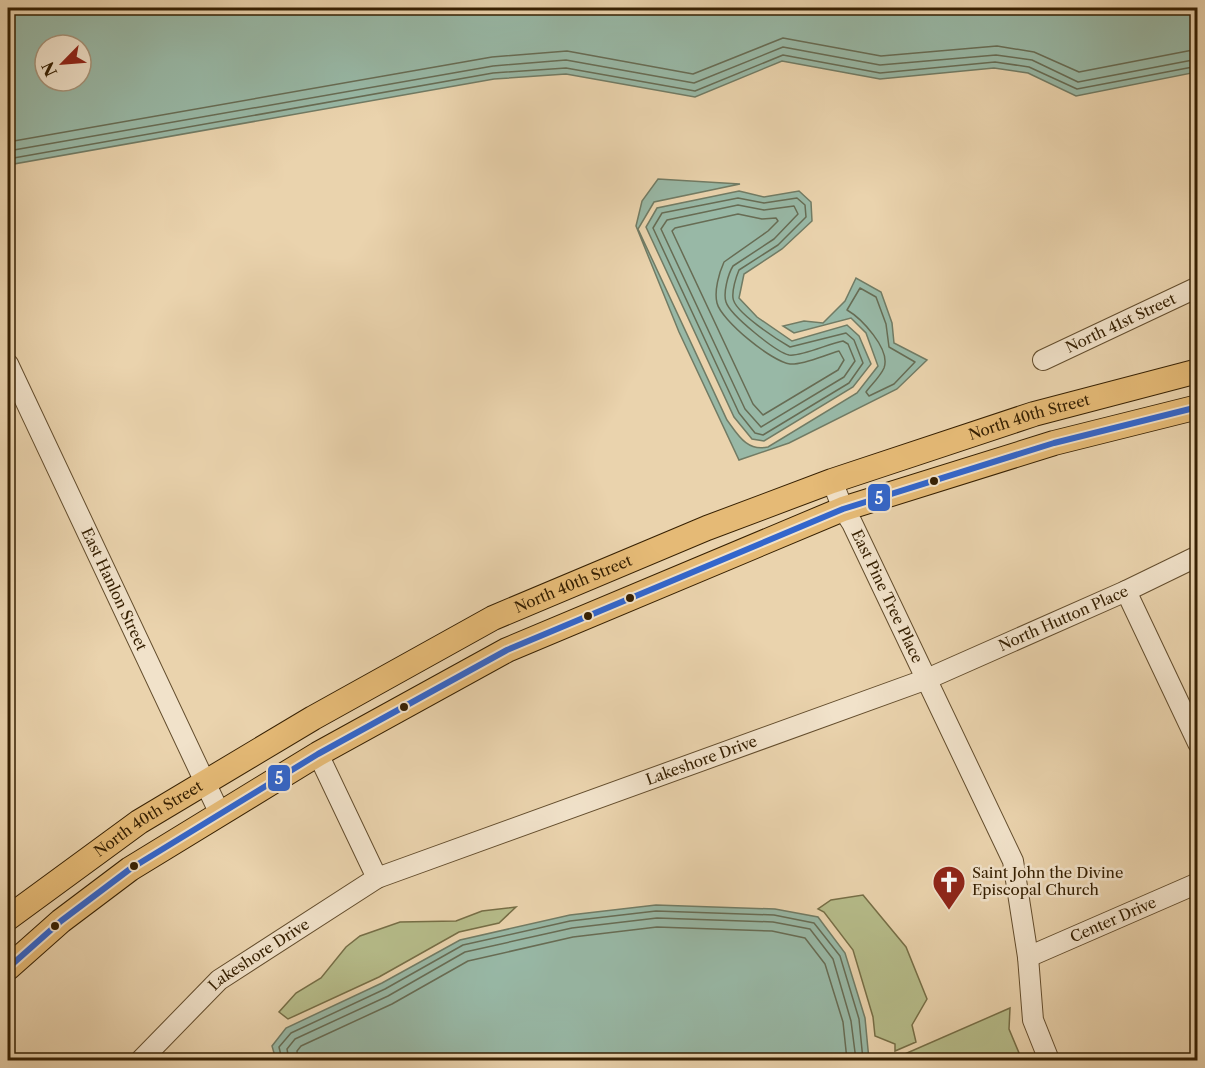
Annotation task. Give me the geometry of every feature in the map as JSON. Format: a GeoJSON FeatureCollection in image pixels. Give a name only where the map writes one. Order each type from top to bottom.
{"type":"FeatureCollection","features":[{"type":"Feature","properties":{"kind":"main road","name":"North 40th Street"},"geometry":{"type":"LineString","coordinates":[[8,918],[139,822],[313,718],[494,618],[707,528],[832,481],[1034,414],[1197,371]]}},
{"type":"Feature","properties":{"kind":"main road"},"geometry":{"type":"LineString","coordinates":[[8,968],[61,921],[130,869],[318,754],[507,650],[843,509],[1054,442],[1197,406]]}},
{"type":"Feature","properties":{"kind":"main road"},"geometry":{"type":"LineString","coordinates":[[494,618],[507,650]]}},
{"type":"Feature","properties":{"kind":"street","name":"North 41st Street"},"geometry":{"type":"LineString","coordinates":[[1043,360],[1197,287]]}},
{"type":"Feature","properties":{"kind":"street","name":"East Hanlon Street"},"geometry":{"type":"LineString","coordinates":[[8,364],[220,814]]}},
{"type":"Feature","properties":{"kind":"street","name":"East Pine Tree Place"},"geometry":{"type":"LineString","coordinates":[[832,481],[843,509],[852,523],[927,679]]}},
{"type":"Feature","properties":{"kind":"street","name":"North Hutton Place"},"geometry":{"type":"LineString","coordinates":[[927,679],[1126,591],[1197,556]]}},
{"type":"Feature","properties":{"kind":"street"},"geometry":{"type":"LineString","coordinates":[[1126,591],[1197,743]]}},
{"type":"Feature","properties":{"kind":"street","name":"Lakeshore Drive"},"geometry":{"type":"LineString","coordinates":[[141,1060],[219,980],[377,878],[927,679]]}},
{"type":"Feature","properties":{"kind":"street"},"geometry":{"type":"LineString","coordinates":[[927,679],[1013,861],[1028,957],[1033,1020],[1049,1060]]}},
{"type":"Feature","properties":{"kind":"street"},"geometry":{"type":"LineString","coordinates":[[318,754],[377,878]]}},
{"type":"Feature","properties":{"kind":"street","name":"Center Drive"},"geometry":{"type":"LineString","coordinates":[[1028,957],[1197,884]]}},
{"type":"Feature","properties":{"kind":"green space"},"geometry":{"type":"Polygon","coordinates":[[[863,895],[906,947],[927,999],[912,1025],[916,1042],[895,1051],[895,1044],[875,1036],[873,1017],[853,950],[824,912],[818,909],[831,900],[863,895]]]}},
{"type":"Feature","properties":{"kind":"green space"},"geometry":{"type":"Polygon","coordinates":[[[516,907],[499,923],[459,932],[379,977],[288,1019],[279,1012],[296,993],[321,978],[346,947],[360,936],[400,922],[456,921],[482,911],[516,907]]]}},
{"type":"Feature","properties":{"kind":"green space"},"geometry":{"type":"Polygon","coordinates":[[[1010,1008],[1009,1029],[1022,1060],[891,1060],[1010,1008]]]}},
{"type":"Feature","properties":{"kind":"water"},"geometry":{"type":"Polygon","coordinates":[[[8,8],[1197,8],[1197,72],[1076,96],[1028,73],[994,68],[880,79],[782,61],[695,97],[566,74],[494,79],[8,165],[8,8]]]}},
{"type":"Feature","properties":{"kind":"water"},"geometry":{"type":"Polygon","coordinates":[[[658,179],[740,184],[654,202],[638,229],[727,420],[749,445],[768,447],[857,393],[878,366],[866,333],[851,318],[794,333],[783,326],[804,321],[823,323],[845,301],[856,278],[881,292],[892,323],[894,343],[927,360],[897,389],[789,443],[739,460],[679,332],[636,226],[642,201],[658,179]]]}},
{"type":"Feature","properties":{"kind":"water"},"geometry":{"type":"Polygon","coordinates":[[[739,191],[764,197],[799,191],[811,202],[812,221],[782,249],[744,274],[739,298],[757,317],[792,341],[847,325],[859,336],[871,364],[853,387],[764,441],[752,439],[734,417],[646,227],[657,208],[739,191]]]}},
{"type":"Feature","properties":{"kind":"water"},"geometry":{"type":"Polygon","coordinates":[[[656,905],[775,909],[818,917],[845,953],[865,1018],[869,1060],[276,1060],[272,1046],[286,1028],[382,983],[460,940],[570,915],[656,905]]]}},
{"type":"Feature","properties":{"kind":"transit line","name":"5"},"geometry":{"type":"LineString","coordinates":[[8,968],[61,921],[130,869],[318,754],[507,650],[843,509],[1054,443],[1198,407]]}},
{"type":"Feature","properties":{"kind":"place","name":"Saint John the Divine Episcopal Church"},"geometry":{"type":"Point","coordinates":[949,911]}}]}
